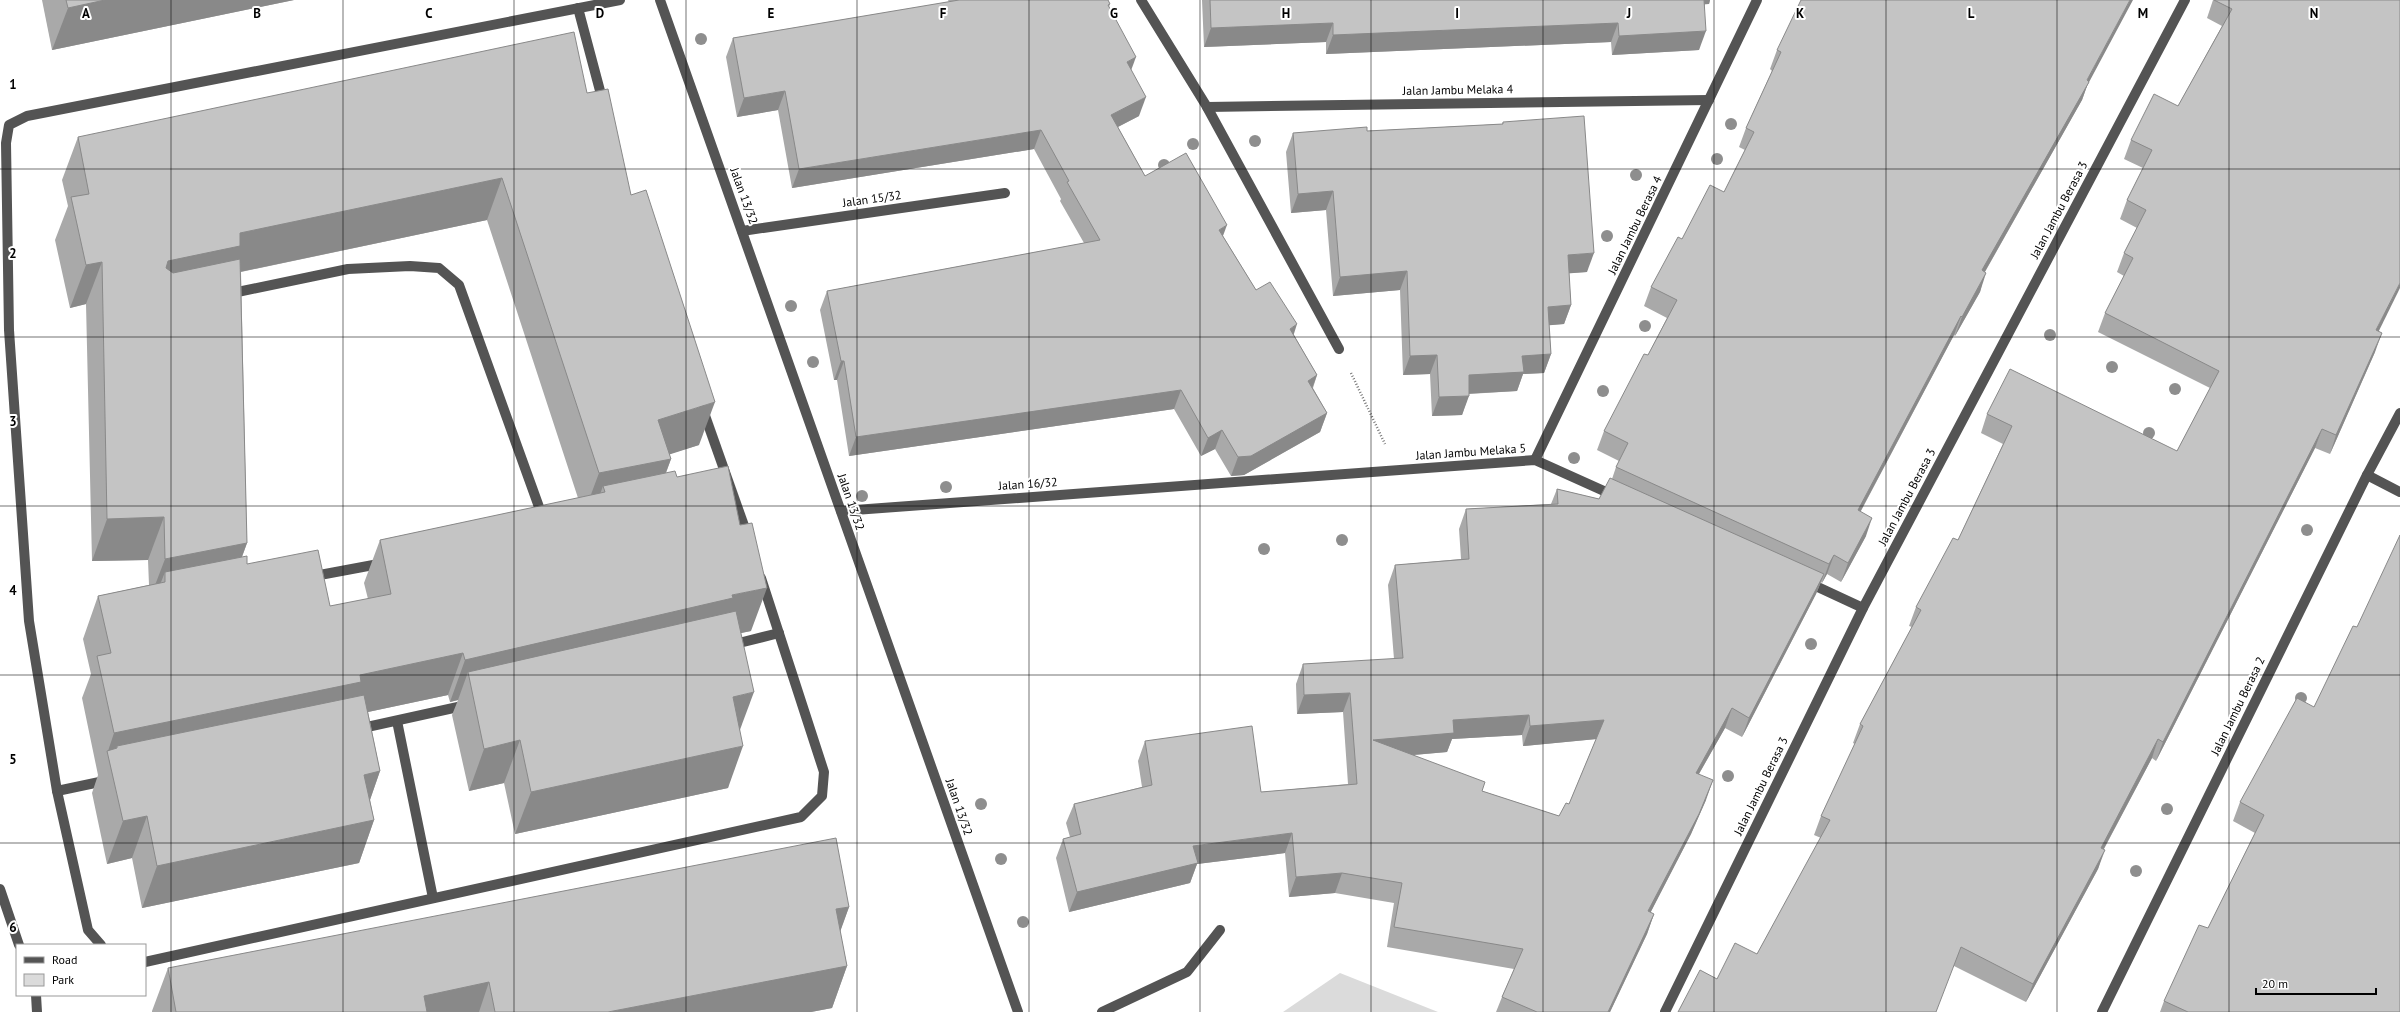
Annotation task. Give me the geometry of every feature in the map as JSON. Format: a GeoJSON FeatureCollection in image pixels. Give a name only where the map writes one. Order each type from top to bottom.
{"type":"FeatureCollection","features":[{"type":"Feature","properties":{"kind":"street"},"geometry":{"type":"LineString","coordinates":[[100,944],[88,930],[57,791],[28,614],[9,330],[6,143],[9,125],[27,116],[620,0]]}},
{"type":"Feature","properties":{"kind":"street","name":"Jalan 13/32"},"geometry":{"type":"LineString","coordinates":[[660,0],[1018,1012]]}},
{"type":"Feature","properties":{"kind":"street"},"geometry":{"type":"LineString","coordinates":[[1141,0],[1206,107],[1339,349]]}},
{"type":"Feature","properties":{"kind":"street","name":"Jalan Jambu Berasa 4"},"geometry":{"type":"LineString","coordinates":[[1535,460],[1757,0]]}},
{"type":"Feature","properties":{"kind":"street","name":"Jalan Jambu Berasa 3"},"geometry":{"type":"LineString","coordinates":[[1665,1012],[1863,608],[2185,0]]}},
{"type":"Feature","properties":{"kind":"street"},"geometry":{"type":"LineString","coordinates":[[578,8],[605,114]]}},
{"type":"Feature","properties":{"kind":"street","name":"Jalan Jambu Melaka 4"},"geometry":{"type":"LineString","coordinates":[[1206,107],[1709,100]]}},
{"type":"Feature","properties":{"kind":"street","name":"Jalan 15/32"},"geometry":{"type":"LineString","coordinates":[[742,231],[1004,193]]}},
{"type":"Feature","properties":{"kind":"street"},"geometry":{"type":"LineString","coordinates":[[218,296],[348,269],[410,266],[439,268],[459,285],[547,530]]}},
{"type":"Feature","properties":{"kind":"street"},"geometry":{"type":"LineString","coordinates":[[701,404],[729,493],[750,544]]}},
{"type":"Feature","properties":{"kind":"street","name":"Jalan Jambu Berasa 2"},"geometry":{"type":"LineString","coordinates":[[2102,1012],[2367,475],[2400,413]]}},
{"type":"Feature","properties":{"kind":"street","name":"Jalan Jambu Melaka 5"},"geometry":{"type":"LineString","coordinates":[[1218,484],[1535,460],[1623,500]]}},
{"type":"Feature","properties":{"kind":"street"},"geometry":{"type":"LineString","coordinates":[[2367,475],[2400,492]]}},
{"type":"Feature","properties":{"kind":"street","name":"Jalan 16/32"},"geometry":{"type":"LineString","coordinates":[[841,510],[1218,484]]}},
{"type":"Feature","properties":{"kind":"street"},"geometry":{"type":"LineString","coordinates":[[298,580],[392,562]]}},
{"type":"Feature","properties":{"kind":"street"},"geometry":{"type":"LineString","coordinates":[[146,962],[801,817],[822,796],[824,772],[757,566]]}},
{"type":"Feature","properties":{"kind":"street"},"geometry":{"type":"LineString","coordinates":[[1798,578],[1863,608]]}},
{"type":"Feature","properties":{"kind":"street"},"geometry":{"type":"LineString","coordinates":[[717,648],[779,633]]}},
{"type":"Feature","properties":{"kind":"street"},"geometry":{"type":"LineString","coordinates":[[351,730],[475,703]]}},
{"type":"Feature","properties":{"kind":"street"},"geometry":{"type":"LineString","coordinates":[[397,721],[433,898]]}},
{"type":"Feature","properties":{"kind":"street"},"geometry":{"type":"LineString","coordinates":[[57,791],[119,778]]}},
{"type":"Feature","properties":{"kind":"street"},"geometry":{"type":"LineString","coordinates":[[0,889],[19,944]]}},
{"type":"Feature","properties":{"kind":"street"},"geometry":{"type":"LineString","coordinates":[[1102,1012],[1187,972],[1220,930]]}},
{"type":"Feature","properties":{"kind":"street"},"geometry":{"type":"LineString","coordinates":[[36,996],[37,1012]]}},
{"type":"Feature","properties":{"kind":"path"},"geometry":{"type":"LineString","coordinates":[[1339,349],[1397,470]]}},
{"type":"Feature","properties":{"kind":"green space"},"geometry":{"type":"Polygon","coordinates":[[[1340,973],[1438,1012],[1283,1012],[1340,973]]]}},
{"type":"Feature","properties":{"kind":"building"},"geometry":{"type":"Polygon","coordinates":[[[66,0],[105,0],[68,8],[66,0]]]}},
{"type":"Feature","properties":{"kind":"building"},"geometry":{"type":"Polygon","coordinates":[[[959,0],[1108,0],[1110,4],[1108,5],[1136,57],[1127,62],[1146,97],[1111,115],[1145,176],[1186,153],[1227,225],[1219,230],[1256,290],[1270,282],[1297,324],[1290,329],[1317,375],[1308,381],[1327,413],[1251,456],[1238,457],[1222,430],[1208,438],[1181,390],[856,437],[844,361],[841,361],[827,291],[1100,240],[1067,182],[1069,181],[1041,130],[799,169],[785,91],[744,98],[733,38],[959,0]]]}},
{"type":"Feature","properties":{"kind":"building"},"geometry":{"type":"Polygon","coordinates":[[[1210,0],[1704,0],[1706,31],[1619,36],[1618,23],[1333,35],[1333,23],[1211,28],[1210,0]]]}},
{"type":"Feature","properties":{"kind":"building"},"geometry":{"type":"Polygon","coordinates":[[[1801,0],[2130,0],[2087,80],[2089,82],[1982,270],[1986,273],[1962,317],[1961,316],[1858,510],[1872,518],[1848,563],[1834,555],[1829,564],[1616,467],[1628,443],[1604,431],[1644,354],[1648,355],[1677,300],[1651,287],[1678,237],[1682,239],[1710,185],[1724,192],[1754,132],[1746,128],[1781,52],[1777,50],[1801,0]]]}},
{"type":"Feature","properties":{"kind":"building"},"geometry":{"type":"Polygon","coordinates":[[[2214,0],[2400,0],[2400,283],[2376,330],[2382,333],[2336,435],[2322,429],[2163,742],[2158,739],[2101,848],[2105,850],[2033,984],[1961,947],[1936,1012],[1678,1012],[1700,970],[1717,979],[1735,943],[1757,954],[1830,820],[1821,816],[1863,726],[1860,724],[1921,610],[1916,607],[1953,538],[1958,540],[2012,426],[1987,414],[2010,369],[2177,451],[2219,371],[2105,313],[2133,258],[2124,253],[2146,210],[2127,200],[2152,150],[2131,140],[2154,94],[2178,106],[2232,9],[2214,0]]]}},
{"type":"Feature","properties":{"kind":"building"},"geometry":{"type":"Polygon","coordinates":[[[574,32],[587,93],[608,89],[631,195],[646,190],[715,402],[658,420],[671,459],[599,473],[502,178],[240,233],[240,246],[168,261],[166,268],[173,273],[240,259],[247,543],[165,559],[164,517],[107,519],[102,262],[86,265],[71,197],[89,194],[78,137],[574,32]]]}},
{"type":"Feature","properties":{"kind":"building"},"geometry":{"type":"Polygon","coordinates":[[[1584,116],[1594,253],[1568,255],[1571,305],[1548,307],[1551,354],[1522,356],[1524,372],[1469,375],[1469,396],[1439,397],[1437,355],[1410,356],[1407,271],[1340,277],[1333,191],[1298,194],[1293,133],[1367,127],[1367,131],[1503,124],[1503,122],[1584,116]]]}},
{"type":"Feature","properties":{"kind":"building"},"geometry":{"type":"Polygon","coordinates":[[[728,466],[740,525],[752,523],[767,588],[732,595],[733,598],[465,660],[463,653],[360,675],[361,682],[114,733],[97,656],[111,653],[98,596],[165,582],[165,572],[247,556],[247,564],[318,550],[330,606],[391,594],[380,540],[605,492],[603,486],[675,471],[677,477],[728,466]]]}},
{"type":"Feature","properties":{"kind":"building"},"geometry":{"type":"Polygon","coordinates":[[[1610,478],[1824,574],[1749,718],[1732,708],[1696,773],[1713,780],[1699,814],[1648,911],[1654,914],[1608,1012],[1537,1012],[1502,997],[1523,949],[1394,927],[1402,883],[1342,873],[1296,877],[1292,833],[1193,846],[1198,863],[1077,892],[1063,839],[1081,834],[1074,804],[1152,785],[1145,741],[1252,726],[1261,792],[1357,784],[1350,693],[1304,695],[1303,664],[1403,658],[1395,565],[1469,559],[1466,509],[1558,504],[1557,489],[1599,499],[1610,478]],[[1529,715],[1453,720],[1454,733],[1373,740],[1485,782],[1482,791],[1559,816],[1566,803],[1569,804],[1604,720],[1530,726],[1529,715]]]}},
{"type":"Feature","properties":{"kind":"building"},"geometry":{"type":"Polygon","coordinates":[[[2400,535],[2400,1012],[2188,1012],[2164,1001],[2199,925],[2208,928],[2264,815],[2240,802],[2297,698],[2314,707],[2353,626],[2357,627],[2400,535]]]}},
{"type":"Feature","properties":{"kind":"building"},"geometry":{"type":"Polygon","coordinates":[[[736,611],[754,692],[733,697],[743,746],[531,792],[520,740],[484,749],[468,672],[736,611]]]}},
{"type":"Feature","properties":{"kind":"building"},"geometry":{"type":"Polygon","coordinates":[[[364,695],[380,771],[364,775],[374,820],[157,866],[147,816],[123,821],[107,751],[117,748],[117,746],[364,695]]]}},
{"type":"Feature","properties":{"kind":"building"},"geometry":{"type":"Polygon","coordinates":[[[836,838],[849,907],[836,909],[847,966],[608,1012],[495,1012],[489,982],[424,996],[427,1012],[176,1012],[168,968],[836,838]]]}}]}
